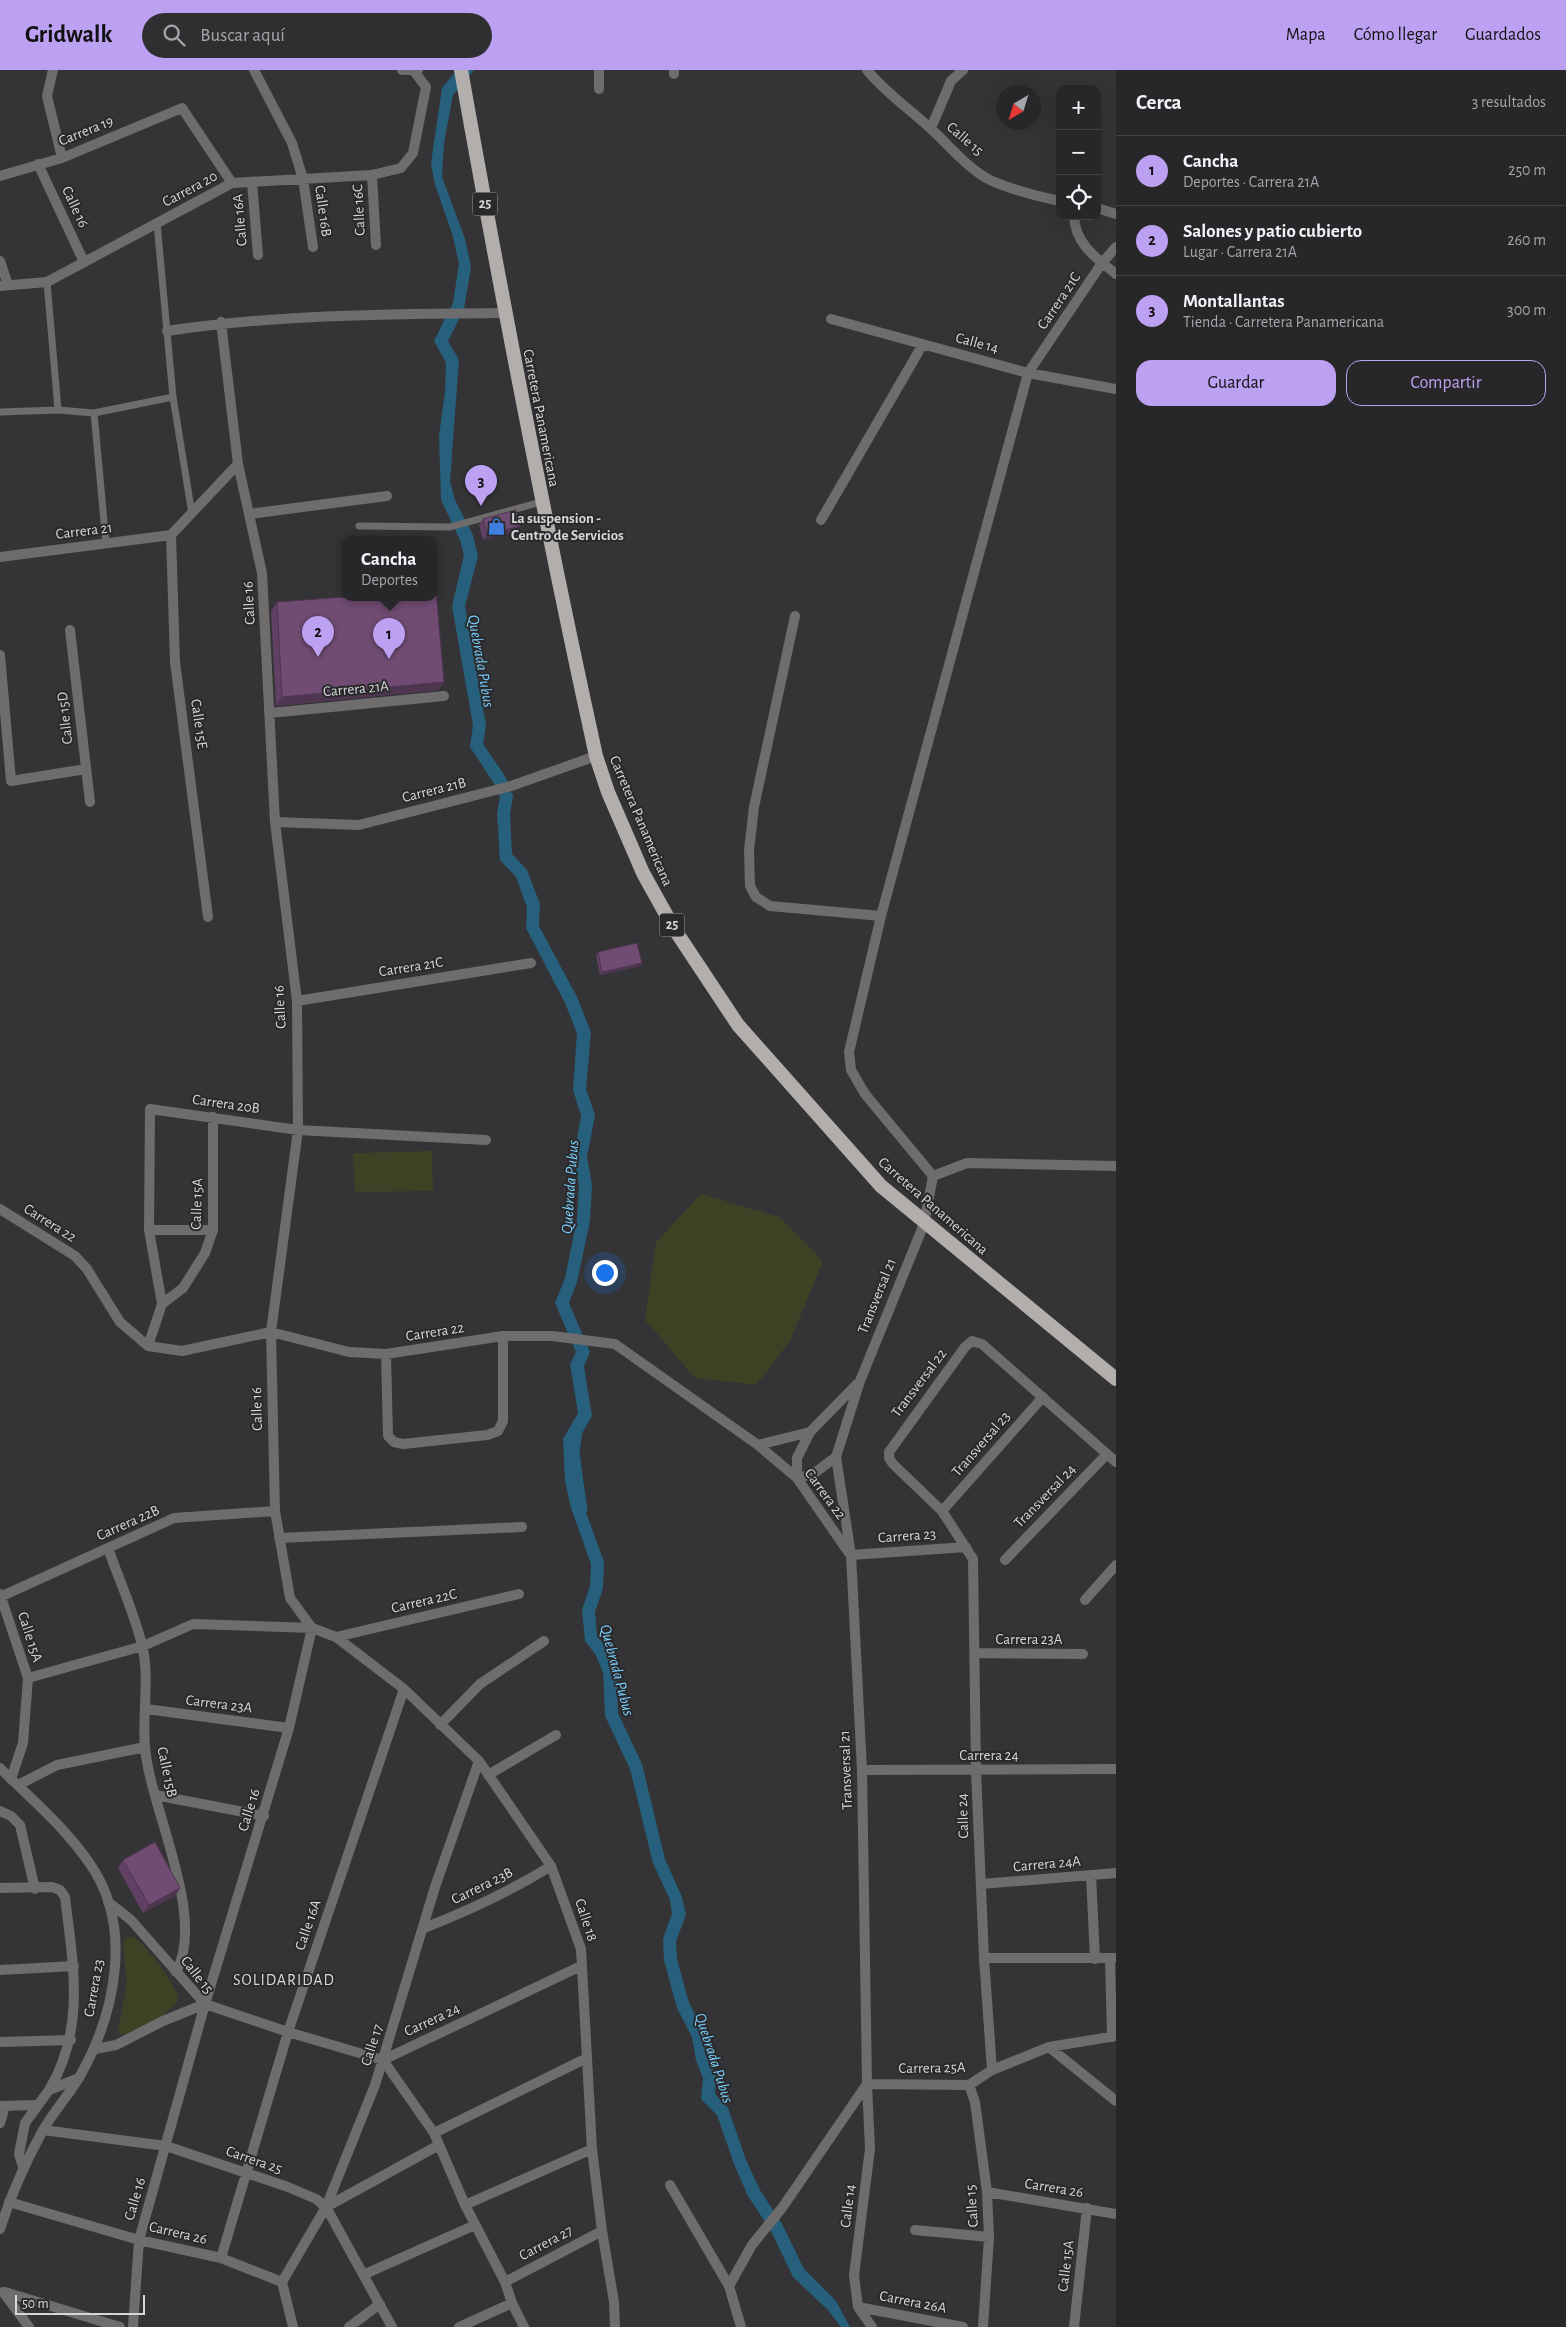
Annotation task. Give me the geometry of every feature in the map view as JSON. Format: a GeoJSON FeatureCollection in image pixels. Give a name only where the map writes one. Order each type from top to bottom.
{"type":"FeatureCollection","features":[{"type":"Feature","properties":{"kind":"highway","name":"Carretera Panamericana"},"geometry":{"type":"LineString","coordinates":[[461,70],[504,313],[541,502],[596,756],[608,792],[643,873],[673,927],[738,1025],[881,1186],[924,1224],[1116,1379]]}},
{"type":"Feature","properties":{"kind":"street"},"geometry":{"type":"LineString","coordinates":[[53,70],[47,96],[62,158]]}},
{"type":"Feature","properties":{"kind":"street","name":"Calle 16B"},"geometry":{"type":"LineString","coordinates":[[254,70],[292,143],[303,179],[313,247]]}},
{"type":"Feature","properties":{"kind":"street"},"geometry":{"type":"LineString","coordinates":[[402,70],[416,70]]}},
{"type":"Feature","properties":{"kind":"street","name":"Carrera 20"},"geometry":{"type":"LineString","coordinates":[[4,286],[47,282],[232,183],[372,175],[401,168],[408,163],[413,153],[426,87],[416,70]]}},
{"type":"Feature","properties":{"kind":"street"},"geometry":{"type":"LineString","coordinates":[[599,70],[599,89]]}},
{"type":"Feature","properties":{"kind":"street","name":"Calle 15"},"geometry":{"type":"LineString","coordinates":[[867,70],[876,82],[931,128],[945,144],[989,179],[1034,196],[1056,200]]}},
{"type":"Feature","properties":{"kind":"street"},"geometry":{"type":"LineString","coordinates":[[931,128],[951,80],[963,70]]}},
{"type":"Feature","properties":{"kind":"street","name":"Carrera 19"},"geometry":{"type":"LineString","coordinates":[[0,176],[62,158],[182,108],[232,183]]}},
{"type":"Feature","properties":{"kind":"street","name":"Calle 16"},"geometry":{"type":"LineString","coordinates":[[38,164],[84,262]]}},
{"type":"Feature","properties":{"kind":"street","name":"Calle 16C"},"geometry":{"type":"LineString","coordinates":[[372,175],[376,245]]}},
{"type":"Feature","properties":{"kind":"street","name":"Calle 16A"},"geometry":{"type":"LineString","coordinates":[[252,182],[258,255]]}},
{"type":"Feature","properties":{"kind":"street"},"geometry":{"type":"LineString","coordinates":[[1101,209],[1116,214]]}},
{"type":"Feature","properties":{"kind":"street"},"geometry":{"type":"LineString","coordinates":[[1074,220],[1074,229],[1081,242],[1116,274]]}},
{"type":"Feature","properties":{"kind":"street","name":"Carrera 21C"},"geometry":{"type":"LineString","coordinates":[[933,1176],[865,1094],[851,1070],[849,1052],[881,916],[1028,373],[1102,263],[1116,247]]}},
{"type":"Feature","properties":{"kind":"street"},"geometry":{"type":"LineString","coordinates":[[0,261],[4,286]]}},
{"type":"Feature","properties":{"kind":"street"},"geometry":{"type":"LineString","coordinates":[[167,331],[222,322],[279,318],[504,313]]}},
{"type":"Feature","properties":{"kind":"street","name":"Calle 14"},"geometry":{"type":"LineString","coordinates":[[831,319],[1028,373],[1115,391]]}},
{"type":"Feature","properties":{"kind":"street","name":"Calle 16"},"geometry":{"type":"LineString","coordinates":[[134,2327],[139,2240],[205,2004],[264,1816],[289,1728],[312,1628],[290,1598],[275,1511],[271,1332],[298,1130],[297,1002],[275,822],[262,573],[238,464],[222,322]]}},
{"type":"Feature","properties":{"kind":"street"},"geometry":{"type":"LineString","coordinates":[[821,520],[923,344]]}},
{"type":"Feature","properties":{"kind":"street"},"geometry":{"type":"LineString","coordinates":[[171,535],[238,464]]}},
{"type":"Feature","properties":{"kind":"street"},"geometry":{"type":"LineString","coordinates":[[250,514],[386,496]]}},
{"type":"Feature","properties":{"kind":"street","name":"Carrera 21"},"geometry":{"type":"LineString","coordinates":[[0,557],[171,535]]}},
{"type":"Feature","properties":{"kind":"street","name":"Calle 15E"},"geometry":{"type":"LineString","coordinates":[[171,535],[175,662],[208,917]]}},
{"type":"Feature","properties":{"kind":"street"},"geometry":{"type":"LineString","coordinates":[[795,616],[754,807],[749,850],[750,886],[756,897],[770,906],[881,916]]}},
{"type":"Feature","properties":{"kind":"street","name":"Calle 15D"},"geometry":{"type":"LineString","coordinates":[[70,630],[90,802]]}},
{"type":"Feature","properties":{"kind":"street"},"geometry":{"type":"LineString","coordinates":[[0,655],[11,781],[86,769]]}},
{"type":"Feature","properties":{"kind":"street","name":"Carrera 21A"},"geometry":{"type":"LineString","coordinates":[[270,712],[444,696]]}},
{"type":"Feature","properties":{"kind":"street","name":"Carrera 21B"},"geometry":{"type":"LineString","coordinates":[[275,822],[359,825],[511,786],[596,756]]}},
{"type":"Feature","properties":{"kind":"street","name":"Carrera 21C"},"geometry":{"type":"LineString","coordinates":[[297,1002],[531,963]]}},
{"type":"Feature","properties":{"kind":"street","name":"Carrera 20B"},"geometry":{"type":"LineString","coordinates":[[149,1230],[150,1109],[298,1130],[486,1140]]}},
{"type":"Feature","properties":{"kind":"street","name":"Calle 15A"},"geometry":{"type":"LineString","coordinates":[[162,1304],[183,1288],[205,1253],[213,1230],[213,1117]]}},
{"type":"Feature","properties":{"kind":"street"},"geometry":{"type":"LineString","coordinates":[[933,1176],[967,1163],[1116,1166]]}},
{"type":"Feature","properties":{"kind":"street","name":"Transversal 21"},"geometry":{"type":"LineString","coordinates":[[867,2084],[862,1770],[851,1555],[836,1457],[860,1381],[924,1224],[933,1176]]}},
{"type":"Feature","properties":{"kind":"street","name":"Carrera 22"},"geometry":{"type":"LineString","coordinates":[[0,1209],[75,1256],[87,1269],[120,1322],[148,1346],[182,1351],[271,1332],[349,1352],[386,1354],[503,1336],[552,1336],[615,1344],[758,1445],[797,1478],[851,1555]]}},
{"type":"Feature","properties":{"kind":"street"},"geometry":{"type":"LineString","coordinates":[[148,1346],[162,1304],[149,1230],[213,1230]]}},
{"type":"Feature","properties":{"kind":"street"},"geometry":{"type":"LineString","coordinates":[[386,1354],[388,1436],[394,1442],[403,1444],[487,1435],[498,1431],[503,1421],[503,1336]]}},
{"type":"Feature","properties":{"kind":"street","name":"Transversal 22"},"geometry":{"type":"LineString","coordinates":[[942,1511],[889,1458],[897,1438],[965,1346],[972,1341],[982,1344],[1043,1397]]}},
{"type":"Feature","properties":{"kind":"street","name":"Transversal 21"},"geometry":{"type":"LineString","coordinates":[[797,1478],[797,1458],[810,1432],[860,1381]]}},
{"type":"Feature","properties":{"kind":"street"},"geometry":{"type":"LineString","coordinates":[[1043,1397],[1116,1462]]}},
{"type":"Feature","properties":{"kind":"street","name":"Transversal 23"},"geometry":{"type":"LineString","coordinates":[[942,1511],[1043,1397]]}},
{"type":"Feature","properties":{"kind":"street"},"geometry":{"type":"LineString","coordinates":[[758,1445],[810,1432]]}},
{"type":"Feature","properties":{"kind":"street","name":"Transversal 24"},"geometry":{"type":"LineString","coordinates":[[1005,1560],[1107,1454]]}},
{"type":"Feature","properties":{"kind":"street"},"geometry":{"type":"LineString","coordinates":[[797,1478],[812,1474],[836,1457]]}},
{"type":"Feature","properties":{"kind":"street","name":"Carrera 22B"},"geometry":{"type":"LineString","coordinates":[[0,1596],[174,1518],[275,1511]]}},
{"type":"Feature","properties":{"kind":"street"},"geometry":{"type":"LineString","coordinates":[[942,1511],[966,1547]]}},
{"type":"Feature","properties":{"kind":"street"},"geometry":{"type":"LineString","coordinates":[[279,1538],[522,1527]]}},
{"type":"Feature","properties":{"kind":"street","name":"Carrera 23"},"geometry":{"type":"LineString","coordinates":[[851,1555],[966,1547]]}},
{"type":"Feature","properties":{"kind":"street","name":"Calle 24"},"geometry":{"type":"LineString","coordinates":[[966,1547],[973,1560],[976,1770],[984,1958],[992,2070]]}},
{"type":"Feature","properties":{"kind":"street","name":"Calle 15B"},"geometry":{"type":"LineString","coordinates":[[108,1548],[142,1646],[146,1709],[145,1748],[184,1907],[185,1951],[176,1972]]}},
{"type":"Feature","properties":{"kind":"street"},"geometry":{"type":"LineString","coordinates":[[1086,1600],[1116,1565]]}},
{"type":"Feature","properties":{"kind":"street","name":"Carrera 22C"},"geometry":{"type":"LineString","coordinates":[[336,1637],[519,1594]]}},
{"type":"Feature","properties":{"kind":"street","name":"Calle 15A"},"geometry":{"type":"LineString","coordinates":[[0,1596],[28,1678],[23,1743],[14,1782]]}},
{"type":"Feature","properties":{"kind":"street"},"geometry":{"type":"LineString","coordinates":[[28,1678],[142,1646],[193,1624],[312,1628]]}},
{"type":"Feature","properties":{"kind":"street","name":"Calle 18"},"geometry":{"type":"LineString","coordinates":[[312,1628],[336,1637],[404,1689],[479,1761],[551,1866],[580,1949],[592,2149],[602,2230],[614,2302],[615,2327]]}},
{"type":"Feature","properties":{"kind":"street"},"geometry":{"type":"LineString","coordinates":[[440,1725],[480,1684],[544,1641]]}},
{"type":"Feature","properties":{"kind":"street","name":"Carrera 23A"},"geometry":{"type":"LineString","coordinates":[[975,1653],[1083,1654]]}},
{"type":"Feature","properties":{"kind":"street","name":"Calle 16A"},"geometry":{"type":"LineString","coordinates":[[221,2258],[288,2032],[404,1689]]}},
{"type":"Feature","properties":{"kind":"street","name":"Carrera 23A"},"geometry":{"type":"LineString","coordinates":[[146,1709],[289,1728]]}},
{"type":"Feature","properties":{"kind":"street"},"geometry":{"type":"LineString","coordinates":[[488,1774],[556,1735]]}},
{"type":"Feature","properties":{"kind":"street"},"geometry":{"type":"LineString","coordinates":[[14,1782],[57,1765],[145,1748]]}},
{"type":"Feature","properties":{"kind":"street","name":"Calle 17"},"geometry":{"type":"LineString","coordinates":[[282,2282],[326,2207],[383,2060],[435,1886],[479,1761]]}},
{"type":"Feature","properties":{"kind":"street","name":"Carrera 23"},"geometry":{"type":"LineString","coordinates":[[0,1768],[60,1826],[91,1866],[108,1902],[116,1945],[114,1980],[106,2020],[95,2048],[79,2078],[43,2130],[23,2167],[0,2229]]}},
{"type":"Feature","properties":{"kind":"street","name":"Carrera 24"},"geometry":{"type":"LineString","coordinates":[[862,1770],[1116,1769]]}},
{"type":"Feature","properties":{"kind":"street"},"geometry":{"type":"LineString","coordinates":[[156,1795],[264,1816]]}},
{"type":"Feature","properties":{"kind":"street"},"geometry":{"type":"LineString","coordinates":[[0,1811],[11,1816],[20,1825],[35,1889]]}},
{"type":"Feature","properties":{"kind":"street","name":"Carrera 23B"},"geometry":{"type":"LineString","coordinates":[[424,1928],[460,1914],[511,1890],[551,1866]]}},
{"type":"Feature","properties":{"kind":"street","name":"Carrera 24A"},"geometry":{"type":"LineString","coordinates":[[981,1884],[1116,1873]]}},
{"type":"Feature","properties":{"kind":"street"},"geometry":{"type":"LineString","coordinates":[[1091,1875],[1096,1959]]}},
{"type":"Feature","properties":{"kind":"street"},"geometry":{"type":"LineString","coordinates":[[0,1888],[35,1889],[52,1887],[60,1890],[65,1897],[74,1966],[75,1995],[71,2040],[61,2070],[26,2123],[18,2154],[23,2167]]}},
{"type":"Feature","properties":{"kind":"street","name":"Calle 15"},"geometry":{"type":"LineString","coordinates":[[95,2048],[116,2045],[163,2021],[205,2004],[132,1920],[108,1902]]}},
{"type":"Feature","properties":{"kind":"street"},"geometry":{"type":"LineString","coordinates":[[984,1958],[1113,1958],[1114,2036]]}},
{"type":"Feature","properties":{"kind":"street"},"geometry":{"type":"LineString","coordinates":[[0,1970],[74,1966]]}},
{"type":"Feature","properties":{"kind":"street","name":"Carrera 24"},"geometry":{"type":"LineString","coordinates":[[383,2060],[581,1966]]}},
{"type":"Feature","properties":{"kind":"street"},"geometry":{"type":"LineString","coordinates":[[205,2004],[288,2032],[383,2060],[434,2133],[465,2205],[505,2282],[512,2303],[524,2327]]}},
{"type":"Feature","properties":{"kind":"street","name":"Carrera 25A"},"geometry":{"type":"LineString","coordinates":[[867,2084],[970,2085],[992,2070],[1049,2047],[1114,2036]]}},
{"type":"Feature","properties":{"kind":"street"},"geometry":{"type":"LineString","coordinates":[[0,2042],[71,2040]]}},
{"type":"Feature","properties":{"kind":"street"},"geometry":{"type":"LineString","coordinates":[[1049,2047],[1116,2101]]}},
{"type":"Feature","properties":{"kind":"street"},"geometry":{"type":"LineString","coordinates":[[434,2133],[587,2058]]}},
{"type":"Feature","properties":{"kind":"street"},"geometry":{"type":"LineString","coordinates":[[49,2090],[79,2078]]}},
{"type":"Feature","properties":{"kind":"street"},"geometry":{"type":"LineString","coordinates":[[729,2286],[752,2245],[782,2208],[867,2084]]}},
{"type":"Feature","properties":{"kind":"street","name":"Calle 14"},"geometry":{"type":"LineString","coordinates":[[867,2084],[870,2149],[854,2275],[858,2307],[872,2327]]}},
{"type":"Feature","properties":{"kind":"street","name":"Calle 15"},"geometry":{"type":"LineString","coordinates":[[970,2085],[975,2102],[987,2192],[989,2237],[982,2327]]}},
{"type":"Feature","properties":{"kind":"street"},"geometry":{"type":"LineString","coordinates":[[0,2123],[3,2106],[37,2105]]}},
{"type":"Feature","properties":{"kind":"street","name":"Carrera 25"},"geometry":{"type":"LineString","coordinates":[[43,2130],[166,2146],[288,2187],[316,2199],[326,2207]]}},
{"type":"Feature","properties":{"kind":"street"},"geometry":{"type":"LineString","coordinates":[[392,2327],[365,2274],[326,2207],[439,2145]]}},
{"type":"Feature","properties":{"kind":"street"},"geometry":{"type":"LineString","coordinates":[[465,2205],[592,2149]]}},
{"type":"Feature","properties":{"kind":"street"},"geometry":{"type":"LineString","coordinates":[[670,2185],[729,2286],[741,2327]]}},
{"type":"Feature","properties":{"kind":"street","name":"Carrera 26"},"geometry":{"type":"LineString","coordinates":[[987,2192],[1116,2214]]}},
{"type":"Feature","properties":{"kind":"street","name":"Carrera 26"},"geometry":{"type":"LineString","coordinates":[[9,2202],[139,2240],[221,2258],[282,2282]]}},
{"type":"Feature","properties":{"kind":"street","name":"Calle 15A"},"geometry":{"type":"LineString","coordinates":[[1074,2327],[1087,2208]]}},
{"type":"Feature","properties":{"kind":"street"},"geometry":{"type":"LineString","coordinates":[[365,2274],[475,2225]]}},
{"type":"Feature","properties":{"kind":"street","name":"Carrera 27"},"geometry":{"type":"LineString","coordinates":[[505,2282],[602,2230]]}},
{"type":"Feature","properties":{"kind":"street"},"geometry":{"type":"LineString","coordinates":[[915,2230],[989,2237]]}},
{"type":"Feature","properties":{"kind":"street"},"geometry":{"type":"LineString","coordinates":[[282,2282],[293,2327]]}},
{"type":"Feature","properties":{"kind":"street"},"geometry":{"type":"LineString","coordinates":[[2,2291],[29,2327]]}},
{"type":"Feature","properties":{"kind":"street"},"geometry":{"type":"LineString","coordinates":[[2,2291],[120,2327]]}},
{"type":"Feature","properties":{"kind":"street"},"geometry":{"type":"LineString","coordinates":[[459,2327],[512,2303]]}},
{"type":"Feature","properties":{"kind":"street"},"geometry":{"type":"LineString","coordinates":[[349,2327],[380,2304]]}},
{"type":"Feature","properties":{"kind":"street","name":"Carrera 26A"},"geometry":{"type":"LineString","coordinates":[[858,2307],[963,2327]]}},
{"type":"Feature","properties":{"kind":"lane"},"geometry":{"type":"LineString","coordinates":[[157,224],[173,397],[192,514]]}},
{"type":"Feature","properties":{"kind":"lane"},"geometry":{"type":"LineString","coordinates":[[47,282],[58,410]]}},
{"type":"Feature","properties":{"kind":"lane"},"geometry":{"type":"LineString","coordinates":[[0,412],[58,410],[94,413],[173,397]]}},
{"type":"Feature","properties":{"kind":"lane"},"geometry":{"type":"LineString","coordinates":[[94,413],[106,543]]}},
{"type":"Feature","properties":{"kind":"lane"},"geometry":{"type":"LineString","coordinates":[[359,526],[452,526],[541,502]]}},
{"type":"Feature","properties":{"kind":"green space"},"geometry":{"type":"Polygon","coordinates":[[[432,1151],[433,1191],[355,1192],[353,1153],[432,1151]]]}},
{"type":"Feature","properties":{"kind":"green space"},"geometry":{"type":"Polygon","coordinates":[[[701,1194],[779,1217],[823,1261],[790,1341],[756,1385],[695,1378],[645,1320],[656,1242],[701,1194]]]}},
{"type":"Feature","properties":{"kind":"green space"},"geometry":{"type":"Polygon","coordinates":[[[132,1936],[160,1965],[173,1985],[178,2000],[168,2011],[153,2021],[122,2035],[118,2032],[127,1982],[123,1944],[125,1939],[132,1936]]]}},
{"type":"Feature","properties":{"kind":"water"},"geometry":{"type":"Polygon","coordinates":[[[457,70],[474,70],[453,95],[444,143],[442,177],[465,239],[471,267],[464,309],[448,341],[459,360],[450,481],[455,500],[473,535],[478,556],[465,606],[486,725],[483,744],[505,776],[513,796],[510,814],[512,854],[527,870],[540,904],[539,926],[577,997],[591,1032],[586,1089],[595,1115],[587,1157],[592,1185],[590,1221],[577,1282],[569,1303],[590,1352],[584,1366],[592,1416],[577,1442],[578,1479],[583,1504],[604,1562],[603,1588],[595,1612],[597,1636],[616,1659],[618,1713],[642,1764],[665,1859],[682,1897],[686,1915],[676,1941],[677,1959],[689,2003],[705,2033],[708,2057],[716,2076],[715,2094],[728,2108],[746,2160],[760,2190],[782,2224],[804,2269],[836,2301],[850,2327],[841,2327],[828,2310],[793,2277],[771,2231],[748,2196],[734,2164],[717,2115],[701,2099],[703,2078],[696,2060],[692,2037],[677,2008],[664,1960],[663,1939],[672,1914],[670,1900],[653,1863],[630,1769],[605,1716],[603,1664],[585,1641],[582,1610],[590,1586],[591,1564],[571,1508],[565,1481],[563,1439],[578,1413],[570,1364],[576,1352],[555,1303],[565,1278],[577,1219],[579,1186],[574,1156],[581,1116],[573,1090],[577,1033],[565,1003],[526,928],[527,907],[516,877],[500,860],[497,813],[500,797],[493,782],[470,747],[473,725],[452,606],[464,555],[460,540],[441,500],[439,436],[445,392],[446,363],[434,341],[453,303],[459,264],[453,237],[434,181],[431,163],[442,88],[457,70]]]}},
{"type":"Feature","properties":{"kind":"building","name":"La suspension - Centro de Servicios"},"geometry":{"type":"Polygon","coordinates":[[[516,510],[520,526],[487,535],[483,519],[516,510]]]}},
{"type":"Feature","properties":{"kind":"building"},"geometry":{"type":"Polygon","coordinates":[[[342,597],[342,601],[437,601],[444,682],[282,697],[277,602],[342,597]]]}},
{"type":"Feature","properties":{"kind":"building"},"geometry":{"type":"Polygon","coordinates":[[[637,943],[642,963],[602,972],[598,952],[637,943]]]}},
{"type":"Feature","properties":{"kind":"building"},"geometry":{"type":"Polygon","coordinates":[[[155,1842],[180,1888],[149,1905],[123,1860],[155,1842]]]}},
{"type":"Feature","properties":{"kind":"waterway","name":"Quebrada Pubus"},"geometry":{"type":"LineString","coordinates":[[580,1432],[577,1453],[585,1510]]}},
{"type":"Feature","properties":{"kind":"waterway","name":"Quebrada Pubus"},"geometry":{"type":"LineString","coordinates":[[598,1654],[606,1673]]}},
{"type":"Feature","properties":{"kind":"place","name":"Montallantas"},"geometry":{"type":"Point","coordinates":[481,506]}},
{"type":"Feature","properties":{"kind":"place","name":"La suspension - Centro de Servicios"},"geometry":{"type":"Point","coordinates":[497,527]}},
{"type":"Feature","properties":{"kind":"place","name":"Salones y patio cubierto"},"geometry":{"type":"Point","coordinates":[318,657]}},
{"type":"Feature","properties":{"kind":"place","name":"Cancha"},"geometry":{"type":"Point","coordinates":[389,659]}},
{"type":"Feature","properties":{"kind":"district","name":"SOLIDARIDAD"},"geometry":{"type":"Point","coordinates":[284,1980]}}]}
